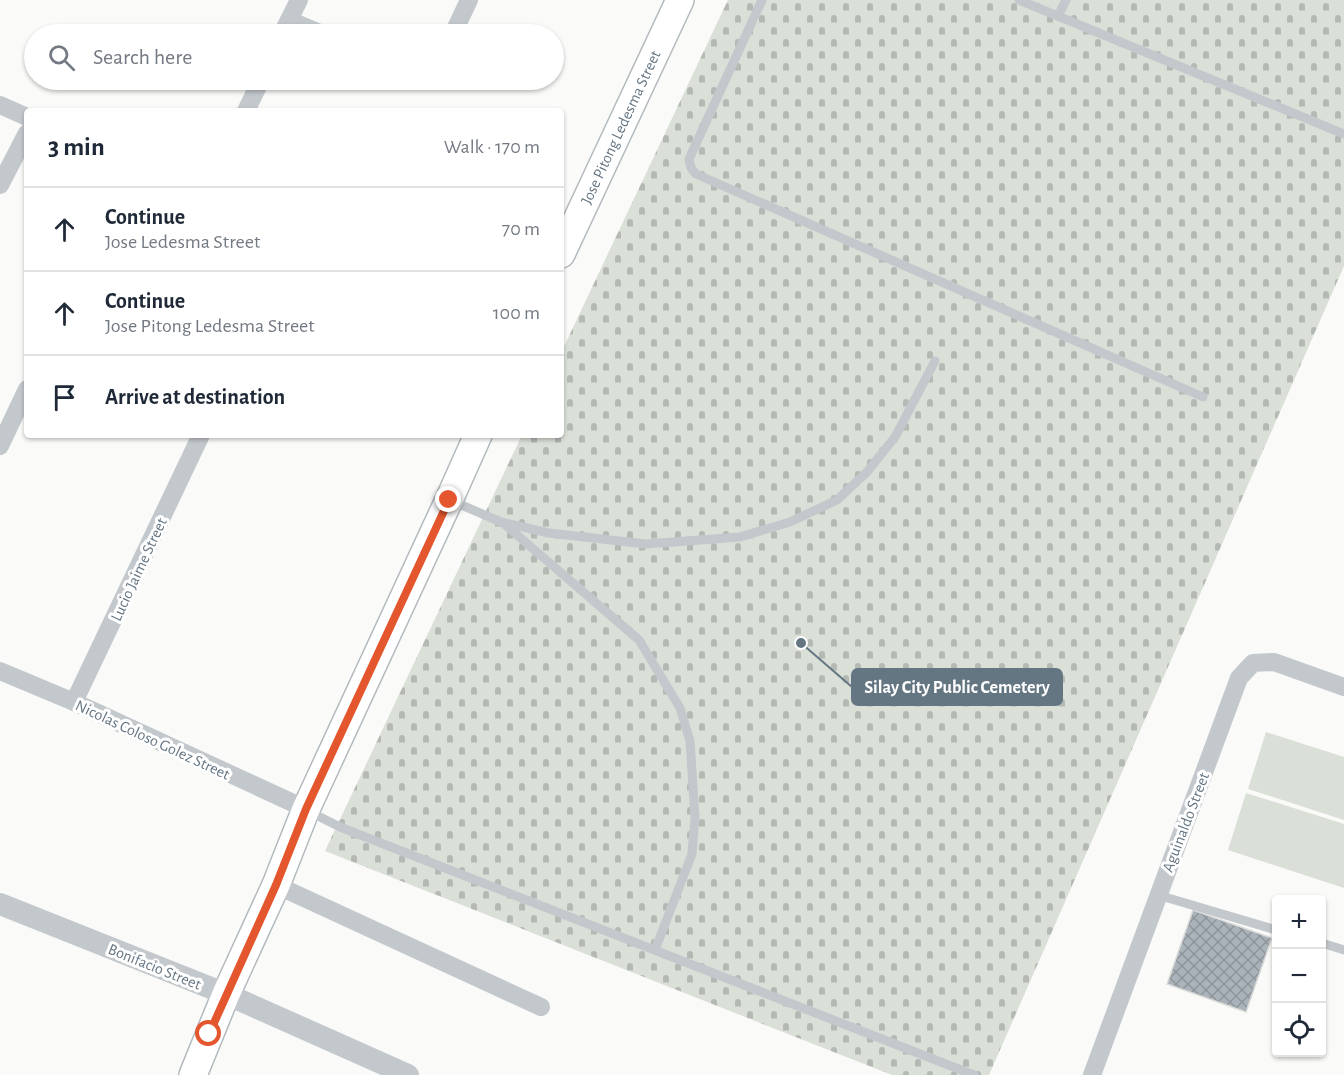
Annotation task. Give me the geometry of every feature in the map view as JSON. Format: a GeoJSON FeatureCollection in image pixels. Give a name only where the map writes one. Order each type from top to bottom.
{"type":"FeatureCollection","features":[{"type":"Feature","properties":{"kind":"main road","name":"Jose Pitong Ledesma Street"},"geometry":{"type":"LineString","coordinates":[[564,248],[680,0]]}},
{"type":"Feature","properties":{"kind":"main road"},"geometry":{"type":"LineString","coordinates":[[193,1075],[226,994],[276,885],[306,809],[477,438]]}},
{"type":"Feature","properties":{"kind":"street"},"geometry":{"type":"LineString","coordinates":[[287,24],[299,0]]}},
{"type":"Feature","properties":{"kind":"street"},"geometry":{"type":"LineString","coordinates":[[458,24],[469,0]]}},
{"type":"Feature","properties":{"kind":"street"},"geometry":{"type":"LineString","coordinates":[[247,108],[256,90]]}},
{"type":"Feature","properties":{"kind":"street"},"geometry":{"type":"LineString","coordinates":[[0,105],[24,116]]}},
{"type":"Feature","properties":{"kind":"street"},"geometry":{"type":"LineString","coordinates":[[0,185],[24,139]]}},
{"type":"Feature","properties":{"kind":"street"},"geometry":{"type":"LineString","coordinates":[[0,446],[24,395]]}},
{"type":"Feature","properties":{"kind":"street","name":"Lucio Jaime Street"},"geometry":{"type":"LineString","coordinates":[[74,702],[200,438]]}},
{"type":"Feature","properties":{"kind":"street","name":"Aguinaldo Street"},"geometry":{"type":"LineString","coordinates":[[1092,1075],[1239,678],[1253,663],[1274,662],[1344,687]]}},
{"type":"Feature","properties":{"kind":"street","name":"Nicolas Coloso Golez Street"},"geometry":{"type":"LineString","coordinates":[[0,671],[74,702],[306,809]]}},
{"type":"Feature","properties":{"kind":"street"},"geometry":{"type":"LineString","coordinates":[[276,885],[540,1007]]}},
{"type":"Feature","properties":{"kind":"street","name":"Bonifacio Street"},"geometry":{"type":"LineString","coordinates":[[0,904],[226,994],[408,1075]]}},
{"type":"Feature","properties":{"kind":"lane"},"geometry":{"type":"LineString","coordinates":[[762,0],[689,159],[691,168],[696,174],[1203,397]]}},
{"type":"Feature","properties":{"kind":"lane"},"geometry":{"type":"LineString","coordinates":[[1019,0],[1344,134]]}},
{"type":"Feature","properties":{"kind":"lane"},"geometry":{"type":"LineString","coordinates":[[1058,16],[1066,0]]}},
{"type":"Feature","properties":{"kind":"lane"},"geometry":{"type":"LineString","coordinates":[[449,500],[501,522],[549,532],[646,544],[740,537],[790,522],[837,500],[867,472],[895,437],[935,362]]}},
{"type":"Feature","properties":{"kind":"lane"},"geometry":{"type":"LineString","coordinates":[[501,522],[639,640],[680,708],[690,741],[695,817],[692,854],[655,950]]}},
{"type":"Feature","properties":{"kind":"lane"},"geometry":{"type":"LineString","coordinates":[[306,809],[351,831],[974,1075]]}},
{"type":"Feature","properties":{"kind":"lane"},"geometry":{"type":"LineString","coordinates":[[1158,895],[1272,929]]}},
{"type":"Feature","properties":{"kind":"lane"},"geometry":{"type":"LineString","coordinates":[[1326,944],[1344,950]]}},
{"type":"Feature","properties":{"kind":"green space"},"geometry":{"type":"Polygon","coordinates":[[[728,0],[1344,0],[1344,266],[989,1075],[892,1075],[325,851],[521,438],[564,438],[564,347],[728,0]]]}},
{"type":"Feature","properties":{"kind":"green space"},"geometry":{"type":"Polygon","coordinates":[[[1266,732],[1344,757],[1344,820],[1248,789],[1266,732]]]}},
{"type":"Feature","properties":{"kind":"green space"},"geometry":{"type":"Polygon","coordinates":[[[1246,793],[1344,824],[1344,888],[1228,850],[1246,793]]]}},
{"type":"Feature","properties":{"kind":"building"},"geometry":{"type":"Polygon","coordinates":[[[1193,910],[1272,938],[1246,1012],[1167,984],[1193,910]]]}},
{"type":"Feature","properties":{"kind":"place","name":"Silay City Public Cemetery"},"geometry":{"type":"Point","coordinates":[801,643]}},
{"type":"Feature","properties":{"kind":"route"},"geometry":{"type":"LineString","coordinates":[[209,1034],[276,885],[306,809],[449,500]]}}]}
